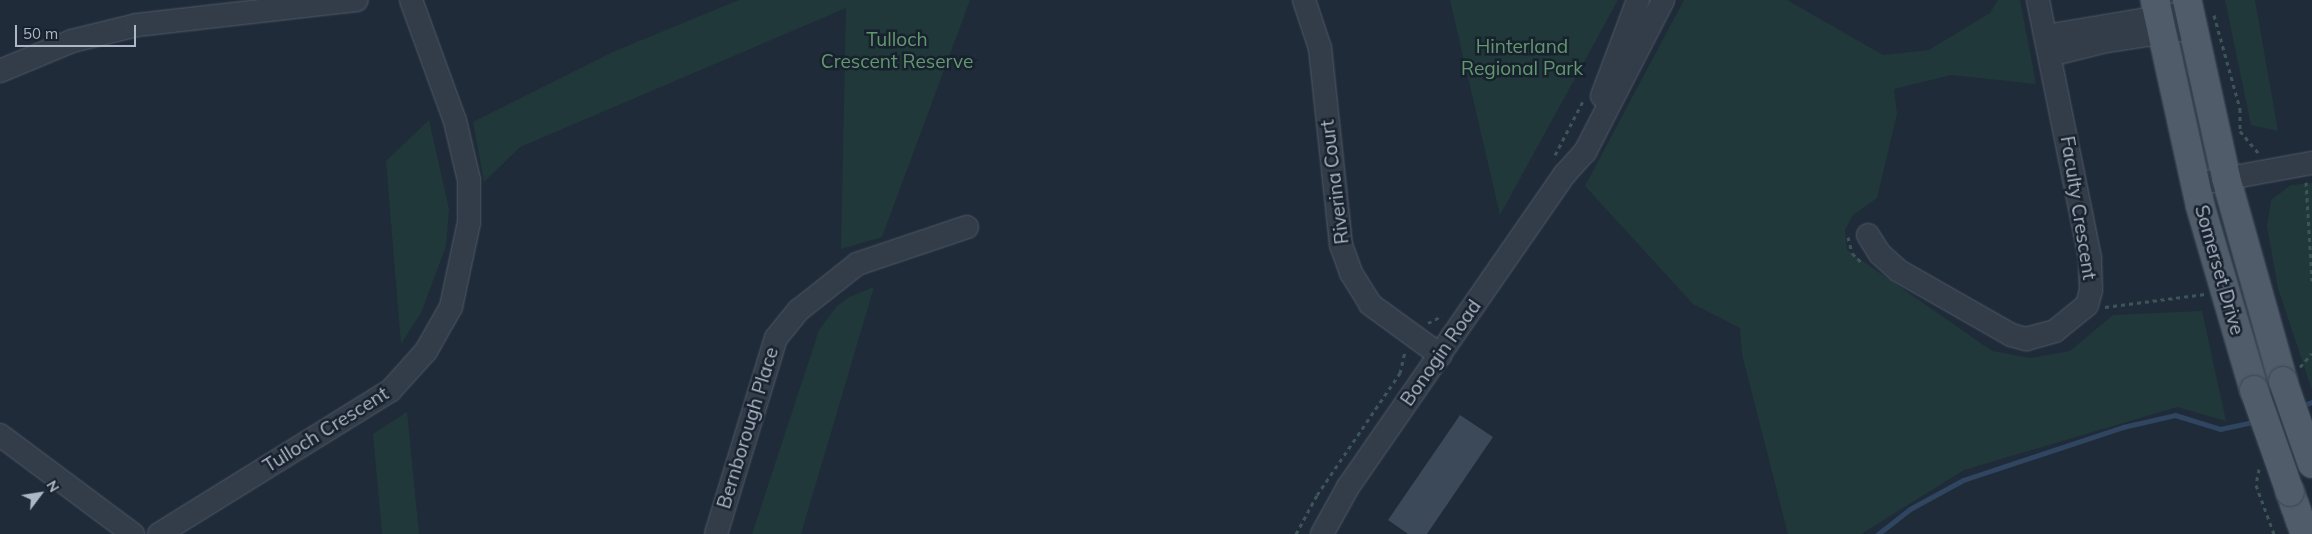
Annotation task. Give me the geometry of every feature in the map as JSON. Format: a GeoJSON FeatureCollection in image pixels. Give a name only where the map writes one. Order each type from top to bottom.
{"type":"FeatureCollection","features":[{"type":"Feature","properties":{"kind":"main road","name":"Somerset Drive"},"geometry":{"type":"LineString","coordinates":[[2196,13],[2226,178],[2283,381],[2312,464]]}},
{"type":"Feature","properties":{"kind":"main road","name":"Somerset Drive"},"geometry":{"type":"LineString","coordinates":[[2159,17],[2196,184],[2254,390],[2305,534]]}},
{"type":"Feature","properties":{"kind":"street"},"geometry":{"type":"LineString","coordinates":[[0,71],[72,41],[109,31],[264,5],[357,0]]}},
{"type":"Feature","properties":{"kind":"street","name":"Tulloch Crescent"},"geometry":{"type":"LineString","coordinates":[[159,534],[390,391],[426,351],[451,307],[469,222],[469,180],[455,120],[411,0]]}},
{"type":"Feature","properties":{"kind":"street","name":"Riverina Court"},"geometry":{"type":"LineString","coordinates":[[1304,0],[1320,48],[1341,245],[1351,273],[1370,304],[1440,355]]}},
{"type":"Feature","properties":{"kind":"street","name":"Bonogin Road"},"geometry":{"type":"LineString","coordinates":[[1322,534],[1348,487],[1440,355],[1558,168],[1609,82],[1638,0]]}},
{"type":"Feature","properties":{"kind":"street","name":"Bonogin Road"},"geometry":{"type":"LineString","coordinates":[[1558,168],[1585,152],[1606,117],[1663,0]]}},
{"type":"Feature","properties":{"kind":"street","name":"Faculty Crescent"},"geometry":{"type":"LineString","coordinates":[[1868,235],[1880,254],[1899,271],[2010,335],[2026,339],[2056,331],[2087,304],[2091,290],[2090,258],[2038,0]]}},
{"type":"Feature","properties":{"kind":"street"},"geometry":{"type":"LineString","coordinates":[[2048,46],[2159,17],[2196,13]]}},
{"type":"Feature","properties":{"kind":"street"},"geometry":{"type":"LineString","coordinates":[[2196,184],[2309,164]]}},
{"type":"Feature","properties":{"kind":"street","name":"Bernborough Place"},"geometry":{"type":"LineString","coordinates":[[716,534],[773,348],[782,331],[799,310],[857,264],[967,227]]}},
{"type":"Feature","properties":{"kind":"street"},"geometry":{"type":"LineString","coordinates":[[0,435],[133,534]]}},
{"type":"Feature","properties":{"kind":"path"},"geometry":{"type":"LineString","coordinates":[[2196,13],[2240,109],[2240,131],[2259,154]]}},
{"type":"Feature","properties":{"kind":"path"},"geometry":{"type":"LineString","coordinates":[[1558,168],[1586,92]]}},
{"type":"Feature","properties":{"kind":"path"},"geometry":{"type":"LineString","coordinates":[[2309,164],[2312,281]]}},
{"type":"Feature","properties":{"kind":"path"},"geometry":{"type":"LineString","coordinates":[[2087,304],[2110,308],[2208,294],[2210,303]]}},
{"type":"Feature","properties":{"kind":"path"},"geometry":{"type":"LineString","coordinates":[[1422,328],[1446,311]]}},
{"type":"Feature","properties":{"kind":"path"},"geometry":{"type":"LineString","coordinates":[[1296,534],[1317,495],[1400,373],[1409,348]]}},
{"type":"Feature","properties":{"kind":"green space","name":"Tulloch Crescent Reserve"},"geometry":{"type":"Polygon","coordinates":[[[739,0],[970,0],[882,237],[841,249],[846,8],[520,147],[484,182],[473,122],[615,51],[739,0]]]}},
{"type":"Feature","properties":{"kind":"green space","name":"Hinterland Regional Park"},"geometry":{"type":"Polygon","coordinates":[[[1450,0],[1618,0],[1500,215],[1450,0]]]}},
{"type":"Feature","properties":{"kind":"green space"},"geometry":{"type":"Polygon","coordinates":[[[1684,0],[1787,0],[1883,55],[1929,50],[1990,13],[1998,0],[2020,0],[2036,84],[1951,75],[1894,89],[1897,114],[1877,198],[1853,215],[1845,230],[1847,250],[1992,351],[2030,358],[2070,351],[2113,315],[2202,311],[2226,421],[2177,407],[1964,470],[1861,534],[1788,534],[1742,354],[1740,328],[1693,304],[1585,186],[1684,0]]]}},
{"type":"Feature","properties":{"kind":"green space"},"geometry":{"type":"Polygon","coordinates":[[[2225,0],[2255,0],[2278,131],[2251,125],[2225,0]]]}},
{"type":"Feature","properties":{"kind":"green space"},"geometry":{"type":"Polygon","coordinates":[[[429,120],[449,209],[446,246],[421,313],[401,344],[386,161],[429,120]]]}},
{"type":"Feature","properties":{"kind":"green space"},"geometry":{"type":"Polygon","coordinates":[[[2312,183],[2312,390],[2278,288],[2267,226],[2271,200],[2291,185],[2312,183]]]}},
{"type":"Feature","properties":{"kind":"green space"},"geometry":{"type":"Polygon","coordinates":[[[874,287],[801,534],[752,534],[819,330],[836,307],[849,297],[874,287]]]}},
{"type":"Feature","properties":{"kind":"green space"},"geometry":{"type":"Polygon","coordinates":[[[407,412],[419,534],[382,534],[373,434],[407,412]]]}},
{"type":"Feature","properties":{"kind":"building"},"geometry":{"type":"Polygon","coordinates":[[[1460,415],[1493,437],[1427,534],[1408,534],[1388,520],[1460,415]]]}},
{"type":"Feature","properties":{"kind":"waterway"},"geometry":{"type":"LineString","coordinates":[[2301,406],[2312,402]]}},
{"type":"Feature","properties":{"kind":"waterway"},"geometry":{"type":"LineString","coordinates":[[1878,534],[1910,509],[1963,480],[2123,427],[2175,415],[2220,429],[2258,421]]}}]}
